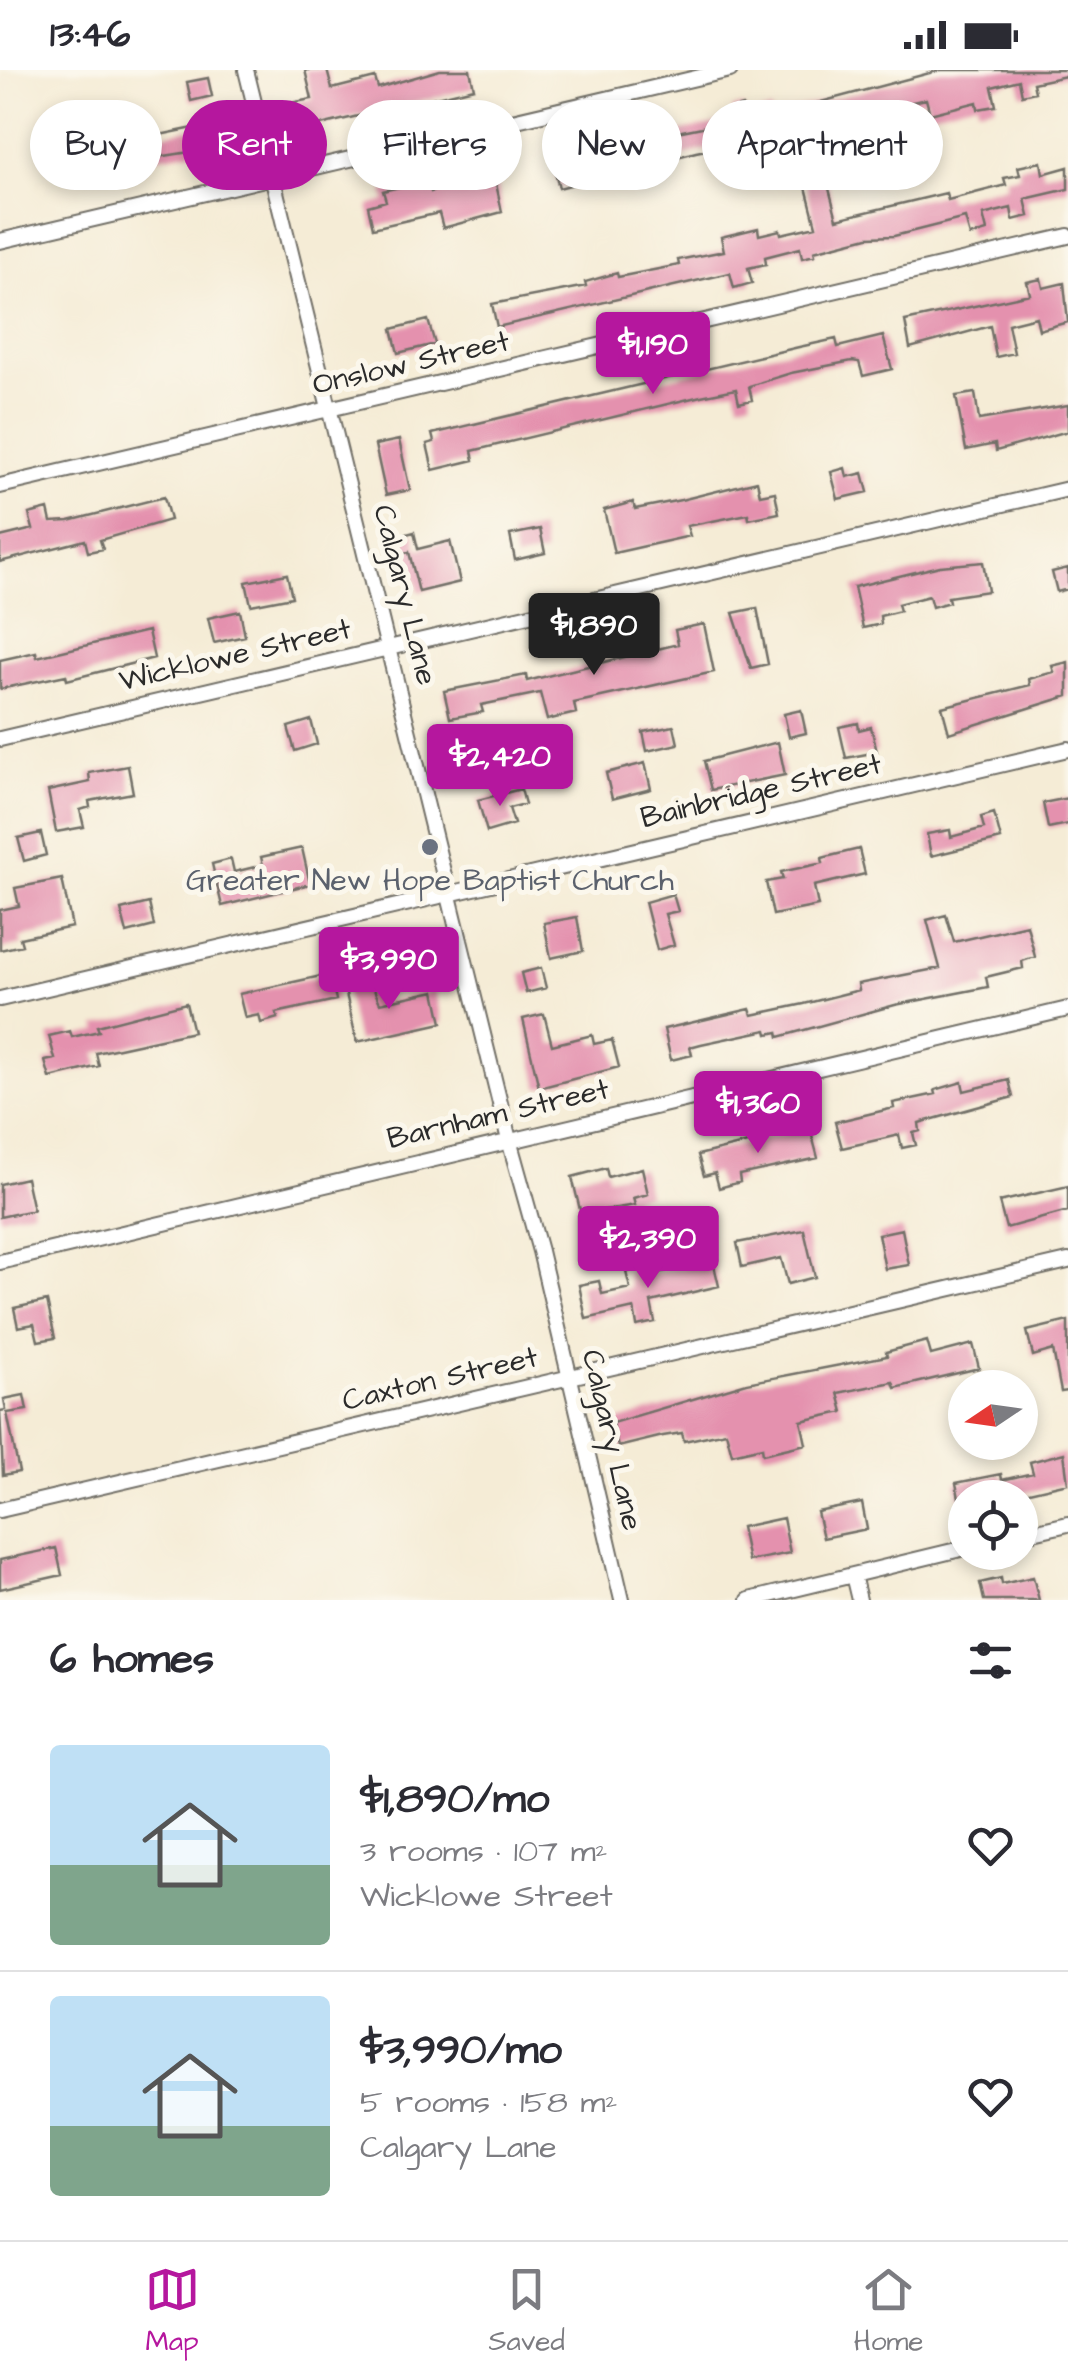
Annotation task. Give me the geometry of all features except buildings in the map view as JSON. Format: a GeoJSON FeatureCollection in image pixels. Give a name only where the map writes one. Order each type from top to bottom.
{"type":"FeatureCollection","features":[{"type":"Feature","properties":{"kind":"street","name":"Calgary Lane"},"geometry":{"type":"LineString","coordinates":[[246,70],[254,100]]}},
{"type":"Feature","properties":{"kind":"street"},"geometry":{"type":"LineString","coordinates":[[327,165],[730,70]]}},
{"type":"Feature","properties":{"kind":"street"},"geometry":{"type":"LineString","coordinates":[[0,241],[221,190]]}},
{"type":"Feature","properties":{"kind":"street","name":"Calgary Lane"},"geometry":{"type":"LineString","coordinates":[[276,190],[622,1600]]}},
{"type":"Feature","properties":{"kind":"street","name":"Onslow Street"},"geometry":{"type":"LineString","coordinates":[[0,486],[1068,236]]}},
{"type":"Feature","properties":{"kind":"street","name":"Wicklowe Street"},"geometry":{"type":"LineString","coordinates":[[0,738],[1068,489]]}},
{"type":"Feature","properties":{"kind":"street","name":"Bainbridge Street"},"geometry":{"type":"LineString","coordinates":[[0,998],[1068,749]]}},
{"type":"Feature","properties":{"kind":"street","name":"Barnham Street"},"geometry":{"type":"LineString","coordinates":[[0,1262],[1068,1009]]}},
{"type":"Feature","properties":{"kind":"street","name":"Caxton Street"},"geometry":{"type":"LineString","coordinates":[[0,1510],[1068,1262]]}},
{"type":"Feature","properties":{"kind":"street"},"geometry":{"type":"LineString","coordinates":[[1038,1531],[1068,1524]]}},
{"type":"Feature","properties":{"kind":"street"},"geometry":{"type":"LineString","coordinates":[[749,1600],[948,1552]]}},
{"type":"Feature","properties":{"kind":"street"},"geometry":{"type":"LineString","coordinates":[[853,1575],[859,1600]]}},
{"type":"Feature","properties":{"kind":"place","name":"Greater New Hope Baptist Church"},"geometry":{"type":"Point","coordinates":[430,847]}}]}
